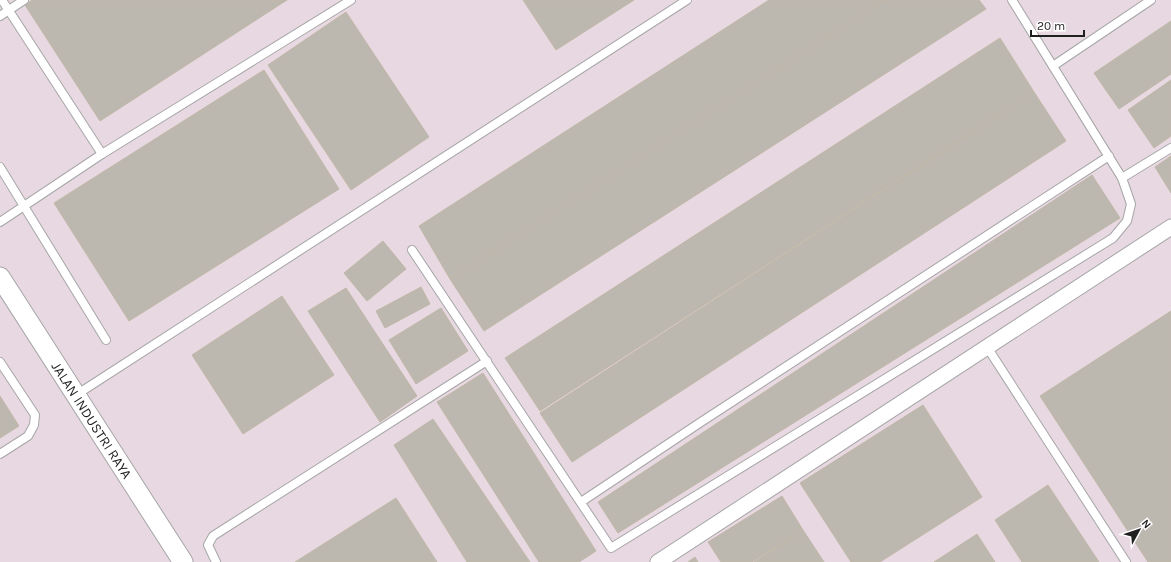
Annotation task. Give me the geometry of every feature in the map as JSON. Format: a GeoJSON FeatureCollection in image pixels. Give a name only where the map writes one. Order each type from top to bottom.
{"type":"FeatureCollection","features":[{"type":"Feature","properties":{"kind":"street"},"geometry":{"type":"LineString","coordinates":[[658,562],[1171,227]]}},
{"type":"Feature","properties":{"kind":"street","name":"JALAN INDUSTRI RAYA"},"geometry":{"type":"LineString","coordinates":[[0,277],[183,562]]}},
{"type":"Feature","properties":{"kind":"lane"},"geometry":{"type":"LineString","coordinates":[[2,0],[102,154]]}},
{"type":"Feature","properties":{"kind":"lane"},"geometry":{"type":"LineString","coordinates":[[0,16],[24,0]]}},
{"type":"Feature","properties":{"kind":"lane"},"geometry":{"type":"LineString","coordinates":[[0,222],[102,154],[351,0]]}},
{"type":"Feature","properties":{"kind":"lane"},"geometry":{"type":"LineString","coordinates":[[76,395],[687,0]]}},
{"type":"Feature","properties":{"kind":"lane"},"geometry":{"type":"LineString","coordinates":[[412,250],[611,548],[1113,238],[1127,221],[1131,204],[1122,178],[1012,0]]}},
{"type":"Feature","properties":{"kind":"lane"},"geometry":{"type":"LineString","coordinates":[[1053,66],[1150,0]]}},
{"type":"Feature","properties":{"kind":"lane"},"geometry":{"type":"LineString","coordinates":[[1122,178],[1171,148]]}},
{"type":"Feature","properties":{"kind":"lane"},"geometry":{"type":"LineString","coordinates":[[581,502],[1108,156]]}},
{"type":"Feature","properties":{"kind":"lane"},"geometry":{"type":"LineString","coordinates":[[0,167],[106,340]]}},
{"type":"Feature","properties":{"kind":"lane"},"geometry":{"type":"LineString","coordinates":[[987,347],[1126,562]]}},
{"type":"Feature","properties":{"kind":"lane"},"geometry":{"type":"LineString","coordinates":[[216,562],[208,545],[213,536],[487,361]]}},
{"type":"Feature","properties":{"kind":"lane"},"geometry":{"type":"LineString","coordinates":[[0,362],[35,415],[34,425],[28,436],[0,454]]}},
{"type":"Feature","properties":{"kind":"shaded area"},"geometry":{"type":"Polygon","coordinates":[[[0,0],[1171,0],[1171,562],[0,562],[0,0]]]}},
{"type":"Feature","properties":{"kind":"building"},"geometry":{"type":"Polygon","coordinates":[[[32,0],[287,0],[100,121],[25,5],[32,0]]]}},
{"type":"Feature","properties":{"kind":"building"},"geometry":{"type":"Polygon","coordinates":[[[523,0],[634,0],[556,50],[523,0]]]}},
{"type":"Feature","properties":{"kind":"building"},"geometry":{"type":"Polygon","coordinates":[[[769,0],[885,0],[450,279],[419,226],[769,0]]]}},
{"type":"Feature","properties":{"kind":"building"},"geometry":{"type":"Polygon","coordinates":[[[885,0],[979,0],[986,9],[484,331],[450,279],[885,0]]]}},
{"type":"Feature","properties":{"kind":"building"},"geometry":{"type":"Polygon","coordinates":[[[346,12],[429,137],[351,190],[268,65],[346,12]]]}},
{"type":"Feature","properties":{"kind":"building"},"geometry":{"type":"Polygon","coordinates":[[[1171,21],[1171,74],[1119,109],[1094,73],[1171,21]]]}},
{"type":"Feature","properties":{"kind":"building"},"geometry":{"type":"Polygon","coordinates":[[[1000,38],[1034,92],[540,411],[505,358],[1000,38]]]}},
{"type":"Feature","properties":{"kind":"building"},"geometry":{"type":"Polygon","coordinates":[[[264,70],[339,189],[129,321],[54,203],[264,70]]]}},
{"type":"Feature","properties":{"kind":"building"},"geometry":{"type":"Polygon","coordinates":[[[1171,80],[1171,136],[1154,148],[1128,110],[1171,80]]]}},
{"type":"Feature","properties":{"kind":"building"},"geometry":{"type":"Polygon","coordinates":[[[1034,92],[1066,141],[572,462],[540,413],[1034,92]]]}},
{"type":"Feature","properties":{"kind":"building"},"geometry":{"type":"Polygon","coordinates":[[[1171,156],[1171,193],[1155,167],[1171,156]]]}},
{"type":"Feature","properties":{"kind":"building"},"geometry":{"type":"Polygon","coordinates":[[[1092,175],[1120,218],[618,533],[598,502],[1092,175]]]}},
{"type":"Feature","properties":{"kind":"building"},"geometry":{"type":"Polygon","coordinates":[[[383,241],[406,269],[367,301],[344,273],[383,241]]]}},
{"type":"Feature","properties":{"kind":"building"},"geometry":{"type":"Polygon","coordinates":[[[421,287],[430,304],[385,328],[376,311],[421,287]]]}},
{"type":"Feature","properties":{"kind":"building"},"geometry":{"type":"Polygon","coordinates":[[[346,288],[417,396],[380,422],[308,311],[346,288]]]}},
{"type":"Feature","properties":{"kind":"building"},"geometry":{"type":"Polygon","coordinates":[[[282,296],[334,375],[243,434],[192,355],[282,296]]]}},
{"type":"Feature","properties":{"kind":"building"},"geometry":{"type":"Polygon","coordinates":[[[441,308],[468,351],[416,384],[389,340],[441,308]]]}},
{"type":"Feature","properties":{"kind":"building"},"geometry":{"type":"Polygon","coordinates":[[[1171,311],[1171,562],[1148,562],[1040,396],[1171,311]]]}},
{"type":"Feature","properties":{"kind":"building"},"geometry":{"type":"Polygon","coordinates":[[[483,373],[596,551],[579,562],[539,562],[437,402],[483,373]]]}},
{"type":"Feature","properties":{"kind":"building"},"geometry":{"type":"Polygon","coordinates":[[[0,396],[19,426],[0,438],[0,396]]]}},
{"type":"Feature","properties":{"kind":"building"},"geometry":{"type":"Polygon","coordinates":[[[923,405],[982,497],[880,562],[851,562],[800,483],[923,405]]]}},
{"type":"Feature","properties":{"kind":"building"},"geometry":{"type":"Polygon","coordinates":[[[433,419],[530,562],[467,562],[394,445],[433,419]]]}},
{"type":"Feature","properties":{"kind":"building"},"geometry":{"type":"Polygon","coordinates":[[[1048,485],[1099,562],[1022,562],[995,520],[1048,485]]]}},
{"type":"Feature","properties":{"kind":"building"},"geometry":{"type":"Polygon","coordinates":[[[782,496],[803,530],[752,562],[721,562],[708,542],[782,496]]]}},
{"type":"Feature","properties":{"kind":"building"},"geometry":{"type":"Polygon","coordinates":[[[396,498],[437,562],[295,562],[396,498]]]}},
{"type":"Feature","properties":{"kind":"building"},"geometry":{"type":"Polygon","coordinates":[[[803,530],[824,562],[754,562],[803,530]]]}},
{"type":"Feature","properties":{"kind":"building"},"geometry":{"type":"Polygon","coordinates":[[[977,534],[995,562],[934,562],[977,534]]]}},
{"type":"Feature","properties":{"kind":"building"},"geometry":{"type":"Polygon","coordinates":[[[695,557],[698,562],[688,562],[695,557]]]}}]}
